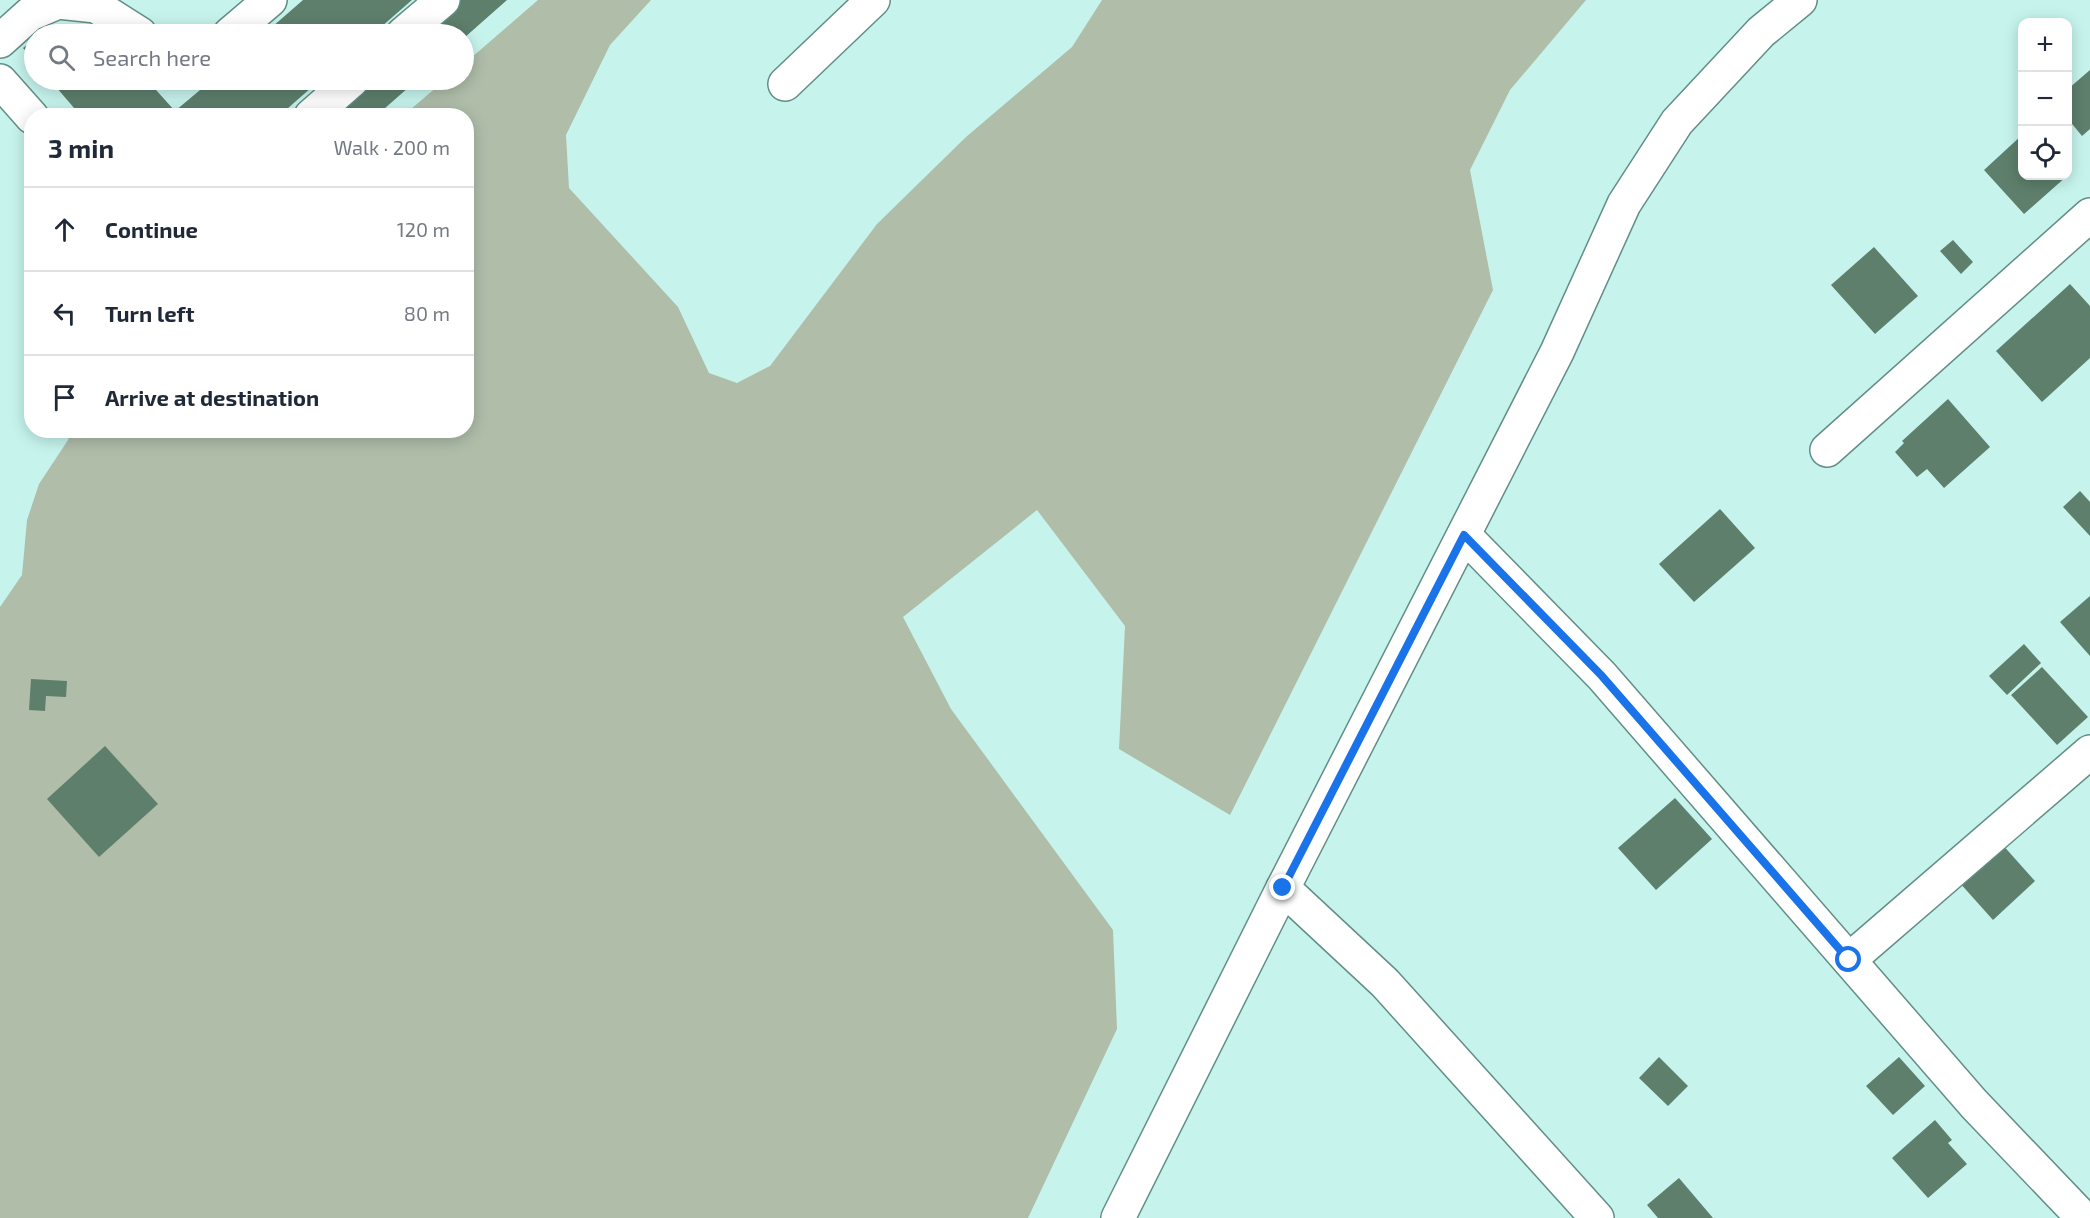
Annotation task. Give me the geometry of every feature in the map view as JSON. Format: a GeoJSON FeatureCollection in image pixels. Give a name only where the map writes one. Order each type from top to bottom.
{"type":"FeatureCollection","features":[{"type":"Feature","properties":{"kind":"street"},"geometry":{"type":"LineString","coordinates":[[242,24],[270,0]]}},
{"type":"Feature","properties":{"kind":"street"},"geometry":{"type":"LineString","coordinates":[[415,24],[443,0]]}},
{"type":"Feature","properties":{"kind":"street"},"geometry":{"type":"LineString","coordinates":[[785,84],[873,0]]}},
{"type":"Feature","properties":{"kind":"street"},"geometry":{"type":"LineString","coordinates":[[1118,1218],[1283,888],[1557,352],[1624,204],[1677,122],[1761,32],[1800,0]]}},
{"type":"Feature","properties":{"kind":"street"},"geometry":{"type":"LineString","coordinates":[[0,41],[30,14],[58,2],[96,6],[124,24]]}},
{"type":"Feature","properties":{"kind":"street"},"geometry":{"type":"LineString","coordinates":[[0,81],[24,108]]}},
{"type":"Feature","properties":{"kind":"street"},"geometry":{"type":"LineString","coordinates":[[320,108],[341,90]]}},
{"type":"Feature","properties":{"kind":"street"},"geometry":{"type":"LineString","coordinates":[[1827,450],[2090,215]]}},
{"type":"Feature","properties":{"kind":"street"},"geometry":{"type":"LineString","coordinates":[[1464,535],[1602,676],[1974,1104],[2082,1218]]}},
{"type":"Feature","properties":{"kind":"street"},"geometry":{"type":"LineString","coordinates":[[1849,960],[2090,752]]}},
{"type":"Feature","properties":{"kind":"street"},"geometry":{"type":"LineString","coordinates":[[1283,888],[1385,982],[1597,1218]]}},
{"type":"Feature","properties":{"kind":"green space"},"geometry":{"type":"Polygon","coordinates":[[[538,0],[651,0],[610,45],[566,135],[569,188],[678,307],[709,373],[737,383],[770,366],[877,224],[966,137],[1072,47],[1102,0],[1586,0],[1510,90],[1470,170],[1493,290],[1230,815],[1119,749],[1125,626],[1037,510],[903,617],[951,709],[1113,930],[1117,1029],[1028,1218],[0,1218],[0,607],[22,575],[27,520],[39,484],[69,438],[474,438],[474,108],[412,108],[433,90],[474,90],[474,55],[538,0]]]}},
{"type":"Feature","properties":{"kind":"building"},"geometry":{"type":"Polygon","coordinates":[[[303,0],[412,0],[384,24],[275,24],[303,0]]]}},
{"type":"Feature","properties":{"kind":"building"},"geometry":{"type":"Polygon","coordinates":[[[457,0],[507,0],[474,29],[474,24],[430,24],[457,0]]]}},
{"type":"Feature","properties":{"kind":"building"},"geometry":{"type":"Polygon","coordinates":[[[2090,70],[2090,129],[2082,136],[2072,124],[2072,86],[2090,70]]]}},
{"type":"Feature","properties":{"kind":"building"},"geometry":{"type":"Polygon","coordinates":[[[59,90],[156,90],[172,108],[74,108],[59,90]]]}},
{"type":"Feature","properties":{"kind":"building"},"geometry":{"type":"Polygon","coordinates":[[[200,90],[309,90],[288,108],[179,108],[200,90]]]}},
{"type":"Feature","properties":{"kind":"building"},"geometry":{"type":"Polygon","coordinates":[[[357,90],[406,90],[385,108],[336,108],[357,90]]]}},
{"type":"Feature","properties":{"kind":"building"},"geometry":{"type":"Polygon","coordinates":[[[2018,139],[2018,180],[2062,180],[2024,214],[1984,170],[2018,139]]]}},
{"type":"Feature","properties":{"kind":"building"},"geometry":{"type":"Polygon","coordinates":[[[1953,240],[1973,262],[1961,274],[1940,251],[1953,240]]]}},
{"type":"Feature","properties":{"kind":"building"},"geometry":{"type":"Polygon","coordinates":[[[1874,247],[1918,296],[1875,334],[1831,285],[1874,247]]]}},
{"type":"Feature","properties":{"kind":"building"},"geometry":{"type":"Polygon","coordinates":[[[2070,284],[2090,306],[2090,358],[2042,402],[1996,351],[2070,284]]]}},
{"type":"Feature","properties":{"kind":"building"},"geometry":{"type":"Polygon","coordinates":[[[1948,399],[1990,447],[1944,488],[1927,469],[1917,477],[1895,452],[1904,443],[1902,441],[1948,399]]]}},
{"type":"Feature","properties":{"kind":"building"},"geometry":{"type":"Polygon","coordinates":[[[2080,491],[2090,502],[2090,536],[2063,507],[2080,491]]]}},
{"type":"Feature","properties":{"kind":"building"},"geometry":{"type":"Polygon","coordinates":[[[1720,509],[1755,548],[1694,602],[1659,564],[1720,509]]]}},
{"type":"Feature","properties":{"kind":"building"},"geometry":{"type":"Polygon","coordinates":[[[2090,596],[2090,656],[2060,622],[2090,596]]]}},
{"type":"Feature","properties":{"kind":"building"},"geometry":{"type":"Polygon","coordinates":[[[2024,644],[2041,663],[2007,695],[1989,676],[2024,644]]]}},
{"type":"Feature","properties":{"kind":"building"},"geometry":{"type":"Polygon","coordinates":[[[2042,667],[2088,717],[2057,745],[2011,695],[2042,667]]]}},
{"type":"Feature","properties":{"kind":"building"},"geometry":{"type":"Polygon","coordinates":[[[31,679],[67,681],[66,697],[46,696],[45,711],[29,710],[31,679]]]}},
{"type":"Feature","properties":{"kind":"building"},"geometry":{"type":"Polygon","coordinates":[[[105,746],[158,804],[99,857],[47,799],[105,746]]]}},
{"type":"Feature","properties":{"kind":"building"},"geometry":{"type":"Polygon","coordinates":[[[1675,798],[1712,839],[1656,890],[1618,848],[1675,798]]]}},
{"type":"Feature","properties":{"kind":"building"},"geometry":{"type":"Polygon","coordinates":[[[2001,843],[2035,881],[1993,920],[1959,882],[2001,843]]]}},
{"type":"Feature","properties":{"kind":"building"},"geometry":{"type":"Polygon","coordinates":[[[1659,1057],[1688,1086],[1668,1106],[1639,1078],[1659,1057]]]}},
{"type":"Feature","properties":{"kind":"building"},"geometry":{"type":"Polygon","coordinates":[[[1899,1057],[1925,1086],[1893,1115],[1866,1086],[1899,1057]]]}},
{"type":"Feature","properties":{"kind":"building"},"geometry":{"type":"Polygon","coordinates":[[[1935,1120],[1952,1140],[1948,1143],[1967,1164],[1928,1198],[1892,1158],[1935,1120]]]}},
{"type":"Feature","properties":{"kind":"building"},"geometry":{"type":"Polygon","coordinates":[[[1679,1178],[1713,1218],[1658,1218],[1647,1205],[1679,1178]]]}},
{"type":"Feature","properties":{"kind":"route"},"geometry":{"type":"LineString","coordinates":[[1283,888],[1464,535],[1602,676],[1849,960]]}}]}
